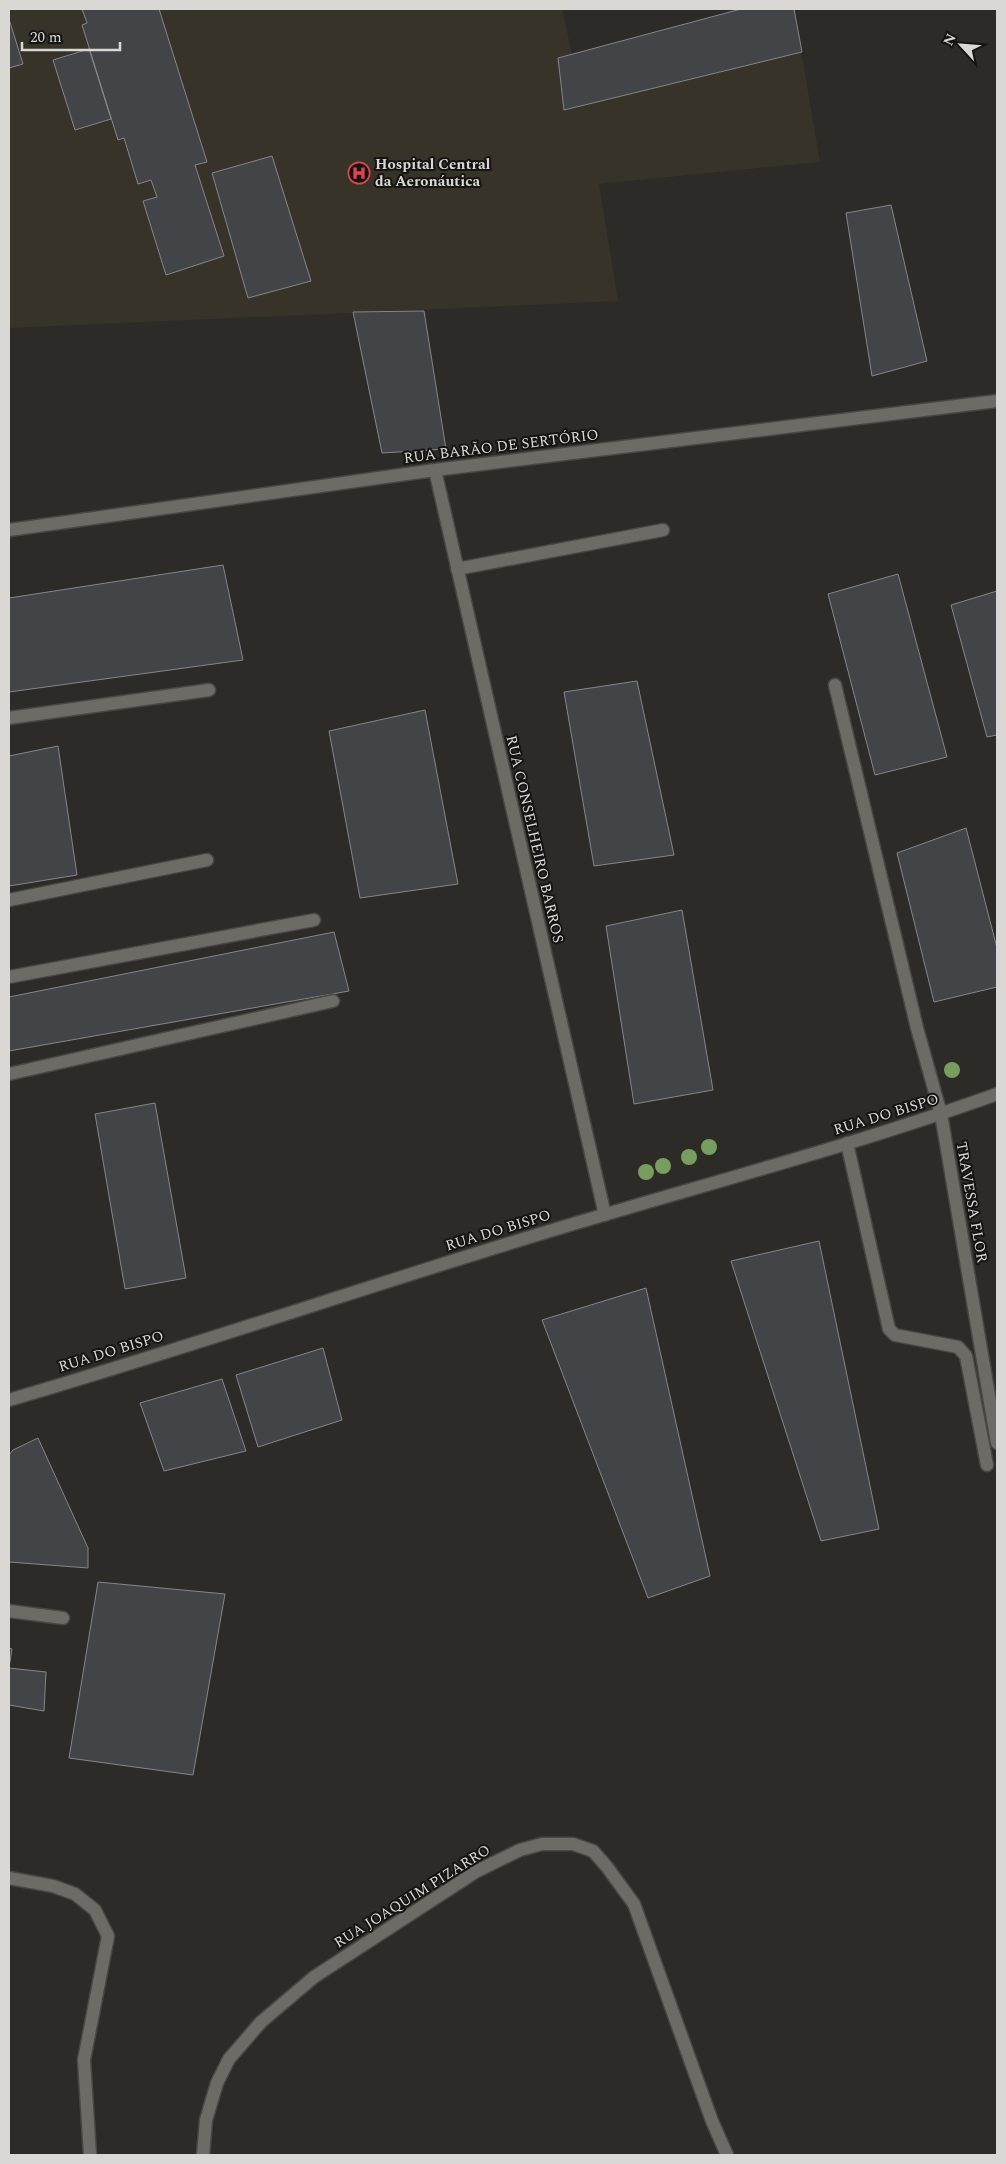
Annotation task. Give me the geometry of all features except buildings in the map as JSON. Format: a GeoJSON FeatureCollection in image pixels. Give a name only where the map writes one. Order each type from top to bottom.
{"type":"FeatureCollection","features":[{"type":"Feature","properties":{"kind":"street","name":"RUA BARÃO DE SERTÓRIO"},"geometry":{"type":"LineString","coordinates":[[9,530],[435,470],[997,401]]}},
{"type":"Feature","properties":{"kind":"street","name":"RUA CONSELHEIRO BARROS"},"geometry":{"type":"LineString","coordinates":[[435,470],[604,1215]]}},
{"type":"Feature","properties":{"kind":"street"},"geometry":{"type":"LineString","coordinates":[[456,569],[663,530]]}},
{"type":"Feature","properties":{"kind":"street","name":"TRAVESSA FLOR"},"geometry":{"type":"LineString","coordinates":[[835,685],[917,1028],[941,1114],[997,1443]]}},
{"type":"Feature","properties":{"kind":"street"},"geometry":{"type":"LineString","coordinates":[[9,718],[209,690]]}},
{"type":"Feature","properties":{"kind":"street"},"geometry":{"type":"LineString","coordinates":[[9,900],[207,860]]}},
{"type":"Feature","properties":{"kind":"street"},"geometry":{"type":"LineString","coordinates":[[9,977],[314,920]]}},
{"type":"Feature","properties":{"kind":"street"},"geometry":{"type":"LineString","coordinates":[[9,1074],[333,1001]]}},
{"type":"Feature","properties":{"kind":"street","name":"RUA DO BISPO"},"geometry":{"type":"LineString","coordinates":[[9,1400],[533,1236],[941,1114],[997,1094]]}},
{"type":"Feature","properties":{"kind":"street"},"geometry":{"type":"LineString","coordinates":[[847,1143],[889,1328],[895,1335],[958,1347],[966,1356],[987,1465]]}},
{"type":"Feature","properties":{"kind":"street"},"geometry":{"type":"LineString","coordinates":[[9,1408],[28,1394]]}},
{"type":"Feature","properties":{"kind":"street"},"geometry":{"type":"LineString","coordinates":[[9,1611],[63,1618]]}},
{"type":"Feature","properties":{"kind":"street","name":"RUA JOAQUIM PIZARRO"},"geometry":{"type":"LineString","coordinates":[[203,2155],[206,2120],[214,2092],[229,2059],[261,2022],[306,1984],[477,1871],[520,1850],[542,1844],[573,1844],[593,1851],[634,1904],[712,2121],[727,2155]]}},
{"type":"Feature","properties":{"kind":"street"},"geometry":{"type":"LineString","coordinates":[[9,1878],[53,1886],[75,1894],[94,1910],[108,1936],[84,2060],[90,2155]]}},
{"type":"Feature","properties":{"kind":"shaded area","name":"Hospital Central da Aeronáutica"},"geometry":{"type":"Polygon","coordinates":[[[9,9],[562,9],[572,54],[741,9],[794,9],[820,162],[599,184],[618,301],[9,328],[9,9]]]}},
{"type":"Feature","properties":{"kind":"place","name":"Hospital Central da Aeronáutica"},"geometry":{"type":"Point","coordinates":[359,173]}}]}
